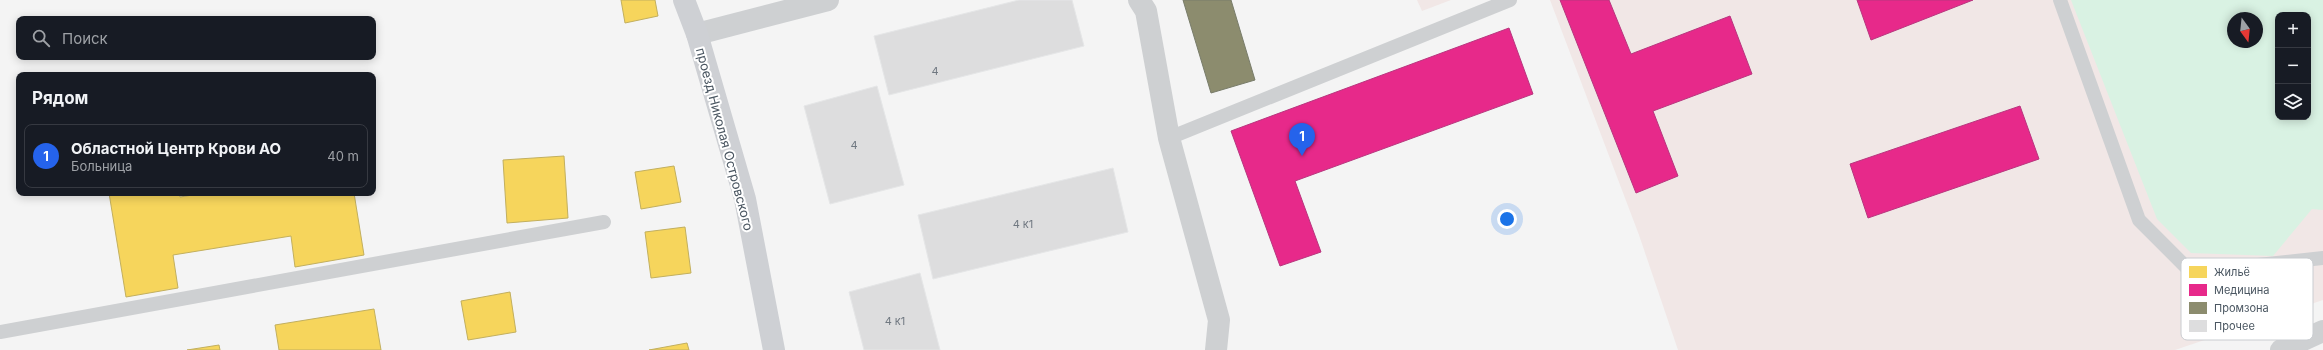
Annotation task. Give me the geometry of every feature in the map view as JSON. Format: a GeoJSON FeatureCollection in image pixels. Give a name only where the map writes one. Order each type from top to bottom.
{"type":"FeatureCollection","features":[{"type":"Feature","properties":{"kind":"street","name":"проезд Николая Островского"},"geometry":{"type":"LineString","coordinates":[[684,0],[696,34],[745,199],[774,350]]}},
{"type":"Feature","properties":{"kind":"street"},"geometry":{"type":"LineString","coordinates":[[696,34],[828,0]]}},
{"type":"Feature","properties":{"kind":"street"},"geometry":{"type":"LineString","coordinates":[[1140,0],[1146,11],[1169,138],[1219,320],[1216,350]]}},
{"type":"Feature","properties":{"kind":"street"},"geometry":{"type":"LineString","coordinates":[[2313,336],[2323,331]]}},
{"type":"Feature","properties":{"kind":"street"},"geometry":{"type":"LineString","coordinates":[[2281,350],[2303,340]]}},
{"type":"Feature","properties":{"kind":"lane"},"geometry":{"type":"LineString","coordinates":[[1169,138],[1510,0]]}},
{"type":"Feature","properties":{"kind":"lane"},"geometry":{"type":"LineString","coordinates":[[2060,0],[2139,220],[2181,262]]}},
{"type":"Feature","properties":{"kind":"lane"},"geometry":{"type":"LineString","coordinates":[[0,332],[604,222]]}},
{"type":"Feature","properties":{"kind":"lane"},"geometry":{"type":"LineString","coordinates":[[2313,259],[2323,258]]}},
{"type":"Feature","properties":{"kind":"shaded area"},"geometry":{"type":"Polygon","coordinates":[[[1417,0],[1451,0],[1422,11],[1417,0]]]}},
{"type":"Feature","properties":{"kind":"shaded area"},"geometry":{"type":"Polygon","coordinates":[[[1550,0],[2323,0],[2323,300],[2313,303],[2313,258],[2181,258],[2181,340],[2205,340],[2175,350],[1678,350],[1639,235],[1550,0]]]}},
{"type":"Feature","properties":{"kind":"green space"},"geometry":{"type":"Polygon","coordinates":[[[2071,0],[2323,0],[2323,210],[2312,209],[2273,256],[2191,253],[2157,219],[2071,0]]]}},
{"type":"Feature","properties":{"kind":"building: Жильё"},"geometry":{"type":"Polygon","coordinates":[[[621,0],[655,0],[658,16],[625,23],[621,0]]]}},
{"type":"Feature","properties":{"kind":"building: Жильё"},"geometry":{"type":"Polygon","coordinates":[[[564,156],[568,218],[507,223],[503,160],[564,156]]]}},
{"type":"Feature","properties":{"kind":"building: Жильё"},"geometry":{"type":"Polygon","coordinates":[[[674,166],[681,202],[641,209],[635,172],[674,166]]]}},
{"type":"Feature","properties":{"kind":"building: Жильё"},"geometry":{"type":"Polygon","coordinates":[[[109,196],[354,196],[364,255],[295,267],[291,236],[173,255],[178,288],[126,297],[109,196]]]}},
{"type":"Feature","properties":{"kind":"building: Жильё"},"geometry":{"type":"Polygon","coordinates":[[[685,227],[691,273],[651,278],[645,232],[685,227]]]}},
{"type":"Feature","properties":{"kind":"building: Жильё"},"geometry":{"type":"Polygon","coordinates":[[[510,292],[516,332],[468,340],[461,301],[510,292]]]}},
{"type":"Feature","properties":{"kind":"building: Жильё"},"geometry":{"type":"Polygon","coordinates":[[[374,309],[381,350],[279,350],[275,325],[374,309]]]}},
{"type":"Feature","properties":{"kind":"building: Жильё"},"geometry":{"type":"Polygon","coordinates":[[[687,343],[689,350],[649,350],[687,343]]]}},
{"type":"Feature","properties":{"kind":"building: Жильё"},"geometry":{"type":"Polygon","coordinates":[[[219,345],[220,350],[187,350],[219,345]]]}},
{"type":"Feature","properties":{"kind":"building: Медицина"},"geometry":{"type":"Polygon","coordinates":[[[1560,0],[1609,0],[1631,54],[1730,16],[1752,74],[1653,111],[1678,176],[1636,193],[1560,0]]]}},
{"type":"Feature","properties":{"kind":"building: Медицина"},"geometry":{"type":"Polygon","coordinates":[[[1857,0],[1973,0],[1871,40],[1857,0]]]}},
{"type":"Feature","properties":{"kind":"building: Медицина"},"geometry":{"type":"Polygon","coordinates":[[[1509,28],[1533,94],[1295,181],[1321,252],[1280,266],[1231,131],[1509,28]]]}},
{"type":"Feature","properties":{"kind":"building: Медицина"},"geometry":{"type":"Polygon","coordinates":[[[2020,106],[2039,159],[1868,218],[1850,164],[2020,106]]]}},
{"type":"Feature","properties":{"kind":"building: Промзона"},"geometry":{"type":"Polygon","coordinates":[[[1183,0],[1231,0],[1255,80],[1211,93],[1183,0]]]}},
{"type":"Feature","properties":{"kind":"building: Прочее"},"geometry":{"type":"Polygon","coordinates":[[[1019,0],[1072,0],[1084,46],[889,95],[874,36],[1019,0]]]}},
{"type":"Feature","properties":{"kind":"building: Прочее"},"geometry":{"type":"Polygon","coordinates":[[[877,86],[904,185],[830,204],[804,106],[877,86]]]}},
{"type":"Feature","properties":{"kind":"building: Прочее"},"geometry":{"type":"Polygon","coordinates":[[[1113,168],[1128,232],[933,279],[918,215],[1113,168]]]}},
{"type":"Feature","properties":{"kind":"building: Прочее"},"geometry":{"type":"Polygon","coordinates":[[[920,273],[940,350],[864,350],[849,292],[920,273]]]}},
{"type":"Feature","properties":{"kind":"place","name":"Областной Центр Крови АО"},"geometry":{"type":"Point","coordinates":[1302,156]}}]}
